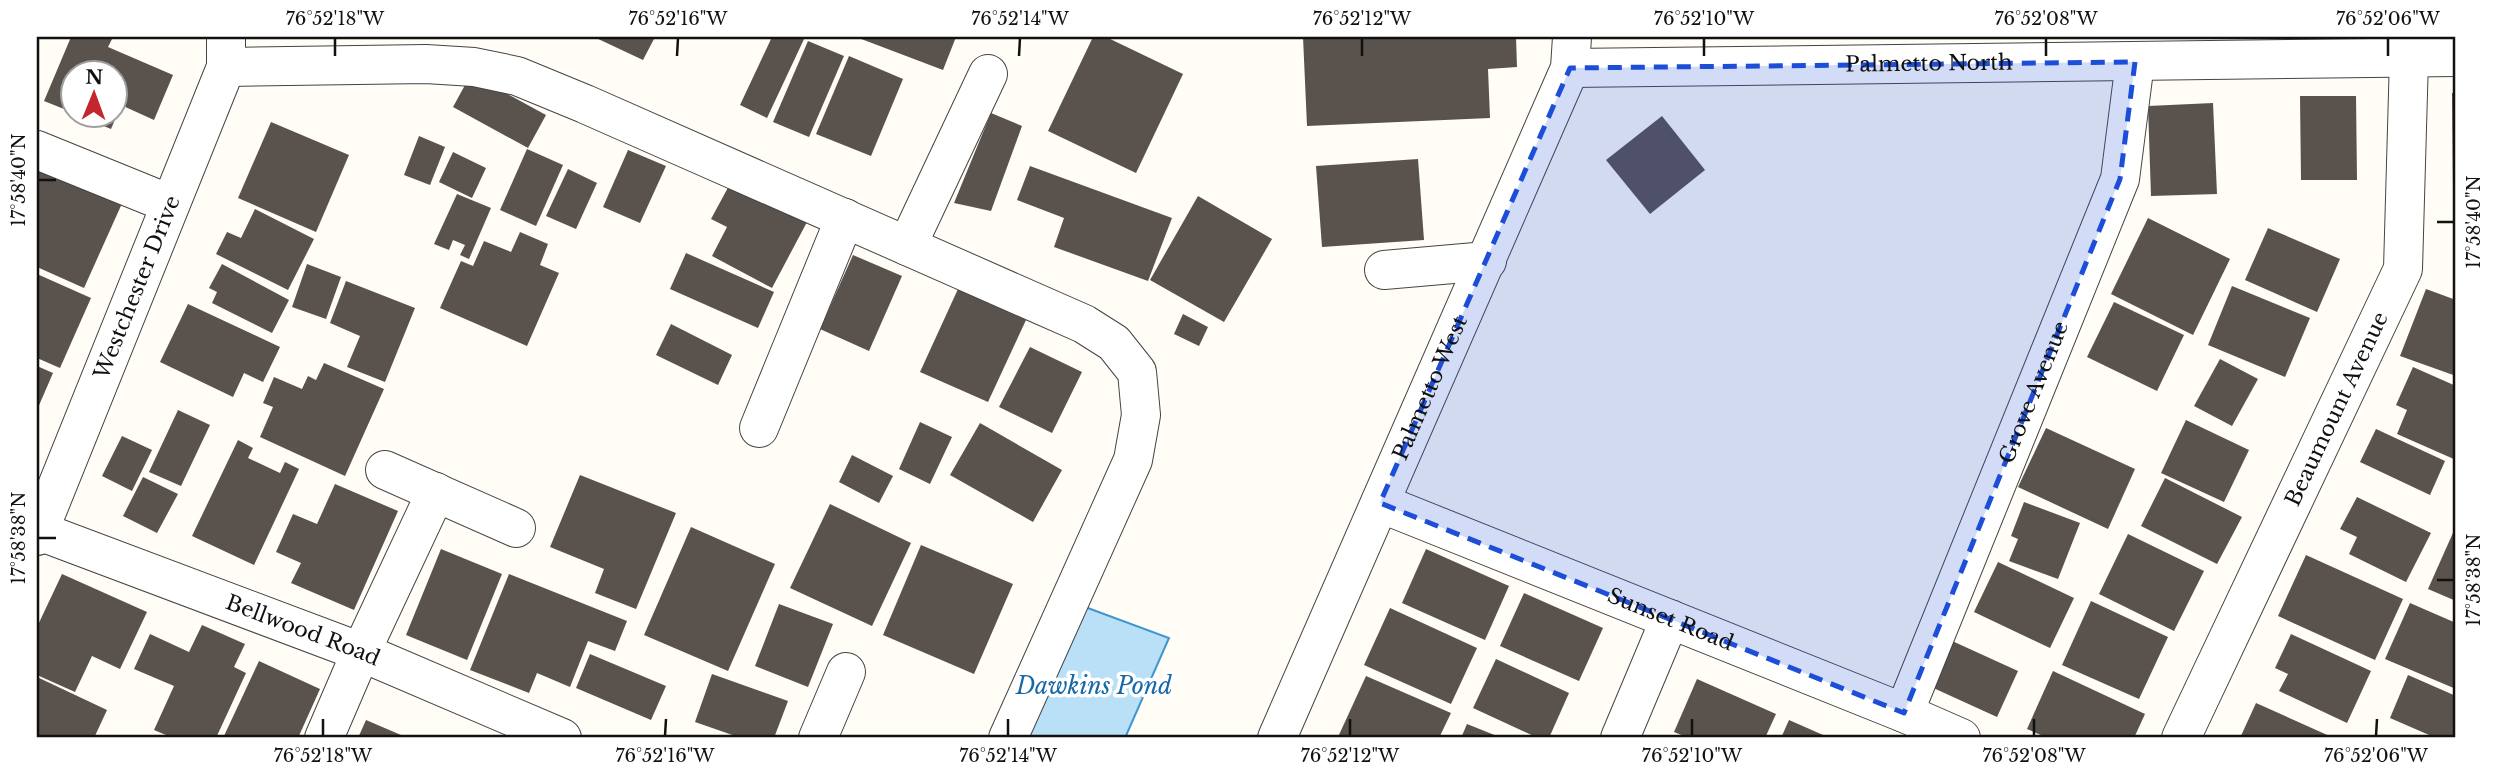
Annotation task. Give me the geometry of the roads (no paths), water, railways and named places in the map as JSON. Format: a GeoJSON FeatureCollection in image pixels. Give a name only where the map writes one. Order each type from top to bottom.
{"type":"FeatureCollection","features":[{"type":"Feature","properties":{"kind":"street","name":"Palmetto North"},"geometry":{"type":"LineString","coordinates":[[1571,52],[2135,62],[2275,48],[2409,58],[2456,57]]}},
{"type":"Feature","properties":{"kind":"street","name":"Westchester Drive"},"geometry":{"type":"LineString","coordinates":[[38,533],[170,204],[226,52]]}},
{"type":"Feature","properties":{"kind":"street"},"geometry":{"type":"LineString","coordinates":[[226,52],[474,67],[517,76],[1084,324],[1114,343],[1137,372],[1141,415],[1133,460],[1008,738]]}},
{"type":"Feature","properties":{"kind":"street","name":"Palmetto West"},"geometry":{"type":"LineString","coordinates":[[1277,738],[1487,261],[1571,52]]}},
{"type":"Feature","properties":{"kind":"street","name":"Beaumount Avenue"},"geometry":{"type":"LineString","coordinates":[[2180,738],[2403,269],[2409,58]]}},
{"type":"Feature","properties":{"kind":"street","name":"Grove Avenue"},"geometry":{"type":"LineString","coordinates":[[1905,713],[2120,179],[2135,62]]}},
{"type":"Feature","properties":{"kind":"street"},"geometry":{"type":"LineString","coordinates":[[907,246],[988,74]]}},
{"type":"Feature","properties":{"kind":"street"},"geometry":{"type":"LineString","coordinates":[[37,150],[170,204]]}},
{"type":"Feature","properties":{"kind":"street"},"geometry":{"type":"LineString","coordinates":[[759,428],[845,219]]}},
{"type":"Feature","properties":{"kind":"street"},"geometry":{"type":"LineString","coordinates":[[1384,270],[1487,261]]}},
{"type":"Feature","properties":{"kind":"street"},"geometry":{"type":"LineString","coordinates":[[385,470],[516,528]]}},
{"type":"Feature","properties":{"kind":"street"},"geometry":{"type":"LineString","coordinates":[[324,738],[436,492]]}},
{"type":"Feature","properties":{"kind":"street","name":"Sunset Road"},"geometry":{"type":"LineString","coordinates":[[1380,503],[1905,713],[1961,738]]}},
{"type":"Feature","properties":{"kind":"street","name":"Bellwood Road"},"geometry":{"type":"LineString","coordinates":[[38,533],[361,652],[562,738]]}},
{"type":"Feature","properties":{"kind":"street"},"geometry":{"type":"LineString","coordinates":[[1620,738],[1670,619]]}},
{"type":"Feature","properties":{"kind":"street"},"geometry":{"type":"LineString","coordinates":[[818,738],[846,672]]}},
{"type":"Feature","properties":{"kind":"water","name":"Dawkins Pond"},"geometry":{"type":"Polygon","coordinates":[[[1077,604],[1169,638],[1125,738],[1016,738],[1077,604]]]}}]}
